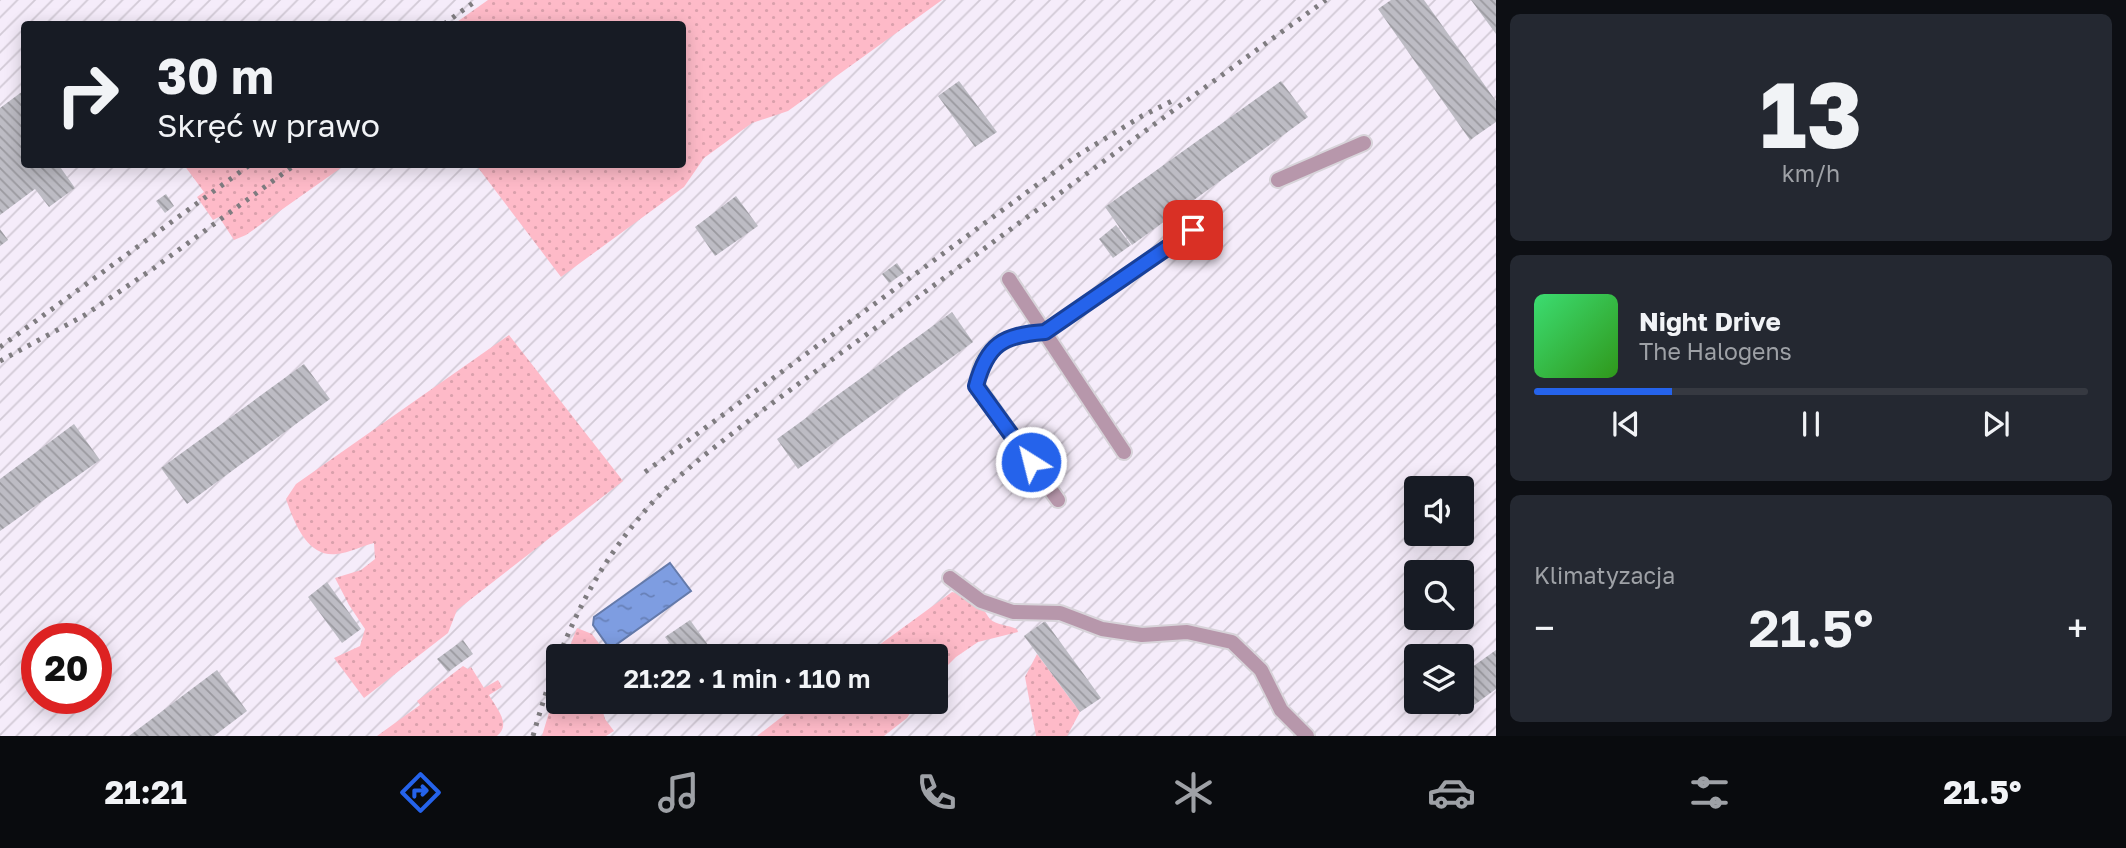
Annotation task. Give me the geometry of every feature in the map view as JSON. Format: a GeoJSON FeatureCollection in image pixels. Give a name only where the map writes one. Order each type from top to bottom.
{"type":"FeatureCollection","features":[{"type":"Feature","properties":{"kind":"lane"},"geometry":{"type":"LineString","coordinates":[[1278,180],[1364,144]]}},
{"type":"Feature","properties":{"kind":"lane"},"geometry":{"type":"LineString","coordinates":[[1058,500],[976,386],[982,364],[997,345],[1019,334],[1045,332],[1193,230]]}},
{"type":"Feature","properties":{"kind":"lane"},"geometry":{"type":"LineString","coordinates":[[1009,279],[1124,452]]}},
{"type":"Feature","properties":{"kind":"lane"},"geometry":{"type":"LineString","coordinates":[[950,578],[981,601],[1013,612],[1060,613],[1102,629],[1142,635],[1187,632],[1232,642],[1261,670],[1281,710],[1307,736]]}},
{"type":"Feature","properties":{"kind":"shaded area"},"geometry":{"type":"Polygon","coordinates":[[[0,0],[1496,0],[1496,736],[0,736],[0,0]]]}},
{"type":"Feature","properties":{"kind":"shaded area"},"geometry":{"type":"Polygon","coordinates":[[[488,0],[942,0],[788,111],[752,123],[704,158],[684,187],[561,277],[478,168],[686,168],[686,21],[458,21],[488,0]]]}},
{"type":"Feature","properties":{"kind":"shaded area"},"geometry":{"type":"Polygon","coordinates":[[[186,168],[341,168],[246,235],[234,240],[219,217],[213,220],[197,197],[204,192],[186,168]]]}},
{"type":"Feature","properties":{"kind":"shaded area"},"geometry":{"type":"Polygon","coordinates":[[[509,335],[623,481],[457,610],[448,633],[364,698],[334,658],[360,646],[365,629],[335,578],[361,570],[375,559],[374,543],[337,554],[318,550],[303,537],[286,499],[296,484],[509,335]]]}},
{"type":"Feature","properties":{"kind":"shaded area"},"geometry":{"type":"Polygon","coordinates":[[[952,592],[973,600],[993,621],[1017,629],[1018,632],[978,642],[948,665],[948,644],[880,644],[952,592]]]}},
{"type":"Feature","properties":{"kind":"shaded area"},"geometry":{"type":"Polygon","coordinates":[[[577,628],[592,634],[599,644],[571,644],[577,628]]]}},
{"type":"Feature","properties":{"kind":"shaded area"},"geometry":{"type":"Polygon","coordinates":[[[1037,654],[1080,712],[1067,736],[1036,736],[1025,677],[1037,654]]]}},
{"type":"Feature","properties":{"kind":"shaded area"},"geometry":{"type":"Polygon","coordinates":[[[463,666],[468,669],[471,667],[484,688],[498,680],[502,687],[489,695],[503,721],[497,736],[377,736],[420,705],[417,701],[463,666]]]}},
{"type":"Feature","properties":{"kind":"shaded area"},"geometry":{"type":"Polygon","coordinates":[[[549,714],[604,714],[614,731],[606,736],[542,736],[549,714]]]}},
{"type":"Feature","properties":{"kind":"shaded area"},"geometry":{"type":"Polygon","coordinates":[[[785,714],[910,714],[884,736],[757,736],[785,714]]]}},
{"type":"Feature","properties":{"kind":"water"},"geometry":{"type":"Polygon","coordinates":[[[670,563],[691,591],[617,644],[606,644],[593,625],[594,617],[670,563]]]}},
{"type":"Feature","properties":{"kind":"building"},"geometry":{"type":"Polygon","coordinates":[[[1391,0],[1424,0],[1496,101],[1496,122],[1470,140],[1378,9],[1391,0]]]}},
{"type":"Feature","properties":{"kind":"building"},"geometry":{"type":"Polygon","coordinates":[[[1471,0],[1496,0],[1496,34],[1471,0]]]}},
{"type":"Feature","properties":{"kind":"building"},"geometry":{"type":"Polygon","coordinates":[[[959,81],[997,132],[975,147],[938,96],[959,81]]]}},
{"type":"Feature","properties":{"kind":"building"},"geometry":{"type":"Polygon","coordinates":[[[1281,81],[1308,117],[1132,245],[1105,207],[1281,81]]]}},
{"type":"Feature","properties":{"kind":"building"},"geometry":{"type":"Polygon","coordinates":[[[21,92],[21,168],[61,168],[75,188],[49,207],[35,189],[0,215],[0,108],[21,92]]]}},
{"type":"Feature","properties":{"kind":"building"},"geometry":{"type":"Polygon","coordinates":[[[166,194],[174,206],[165,213],[156,201],[166,194]]]}},
{"type":"Feature","properties":{"kind":"building"},"geometry":{"type":"Polygon","coordinates":[[[736,196],[758,226],[715,256],[695,227],[736,196]]]}},
{"type":"Feature","properties":{"kind":"building"},"geometry":{"type":"Polygon","coordinates":[[[1116,225],[1131,245],[1113,258],[1099,239],[1116,225]]]}},
{"type":"Feature","properties":{"kind":"building"},"geometry":{"type":"Polygon","coordinates":[[[0,229],[8,240],[0,246],[0,229]]]}},
{"type":"Feature","properties":{"kind":"building"},"geometry":{"type":"Polygon","coordinates":[[[897,263],[904,273],[889,283],[882,274],[897,263]]]}},
{"type":"Feature","properties":{"kind":"building"},"geometry":{"type":"Polygon","coordinates":[[[952,312],[973,342],[798,469],[777,439],[952,312]]]}},
{"type":"Feature","properties":{"kind":"building"},"geometry":{"type":"Polygon","coordinates":[[[304,364],[330,399],[187,504],[161,468],[304,364]]]}},
{"type":"Feature","properties":{"kind":"building"},"geometry":{"type":"Polygon","coordinates":[[[74,424],[100,460],[0,531],[0,479],[74,424]]]}},
{"type":"Feature","properties":{"kind":"building"},"geometry":{"type":"Polygon","coordinates":[[[327,582],[361,629],[342,643],[308,597],[327,582]]]}},
{"type":"Feature","properties":{"kind":"building"},"geometry":{"type":"Polygon","coordinates":[[[690,620],[707,644],[670,644],[665,637],[690,620]]]}},
{"type":"Feature","properties":{"kind":"building"},"geometry":{"type":"Polygon","coordinates":[[[1045,621],[1101,698],[1080,712],[1024,636],[1045,621]]]}},
{"type":"Feature","properties":{"kind":"building"},"geometry":{"type":"Polygon","coordinates":[[[463,640],[473,654],[448,672],[437,659],[463,640]]]}},
{"type":"Feature","properties":{"kind":"building"},"geometry":{"type":"Polygon","coordinates":[[[1496,650],[1496,689],[1474,705],[1474,666],[1496,650]]]}},
{"type":"Feature","properties":{"kind":"building"},"geometry":{"type":"Polygon","coordinates":[[[217,670],[247,711],[214,736],[129,736],[217,670]]]}},
{"type":"Feature","properties":{"kind":"railway"},"geometry":{"type":"LineString","coordinates":[[448,21],[477,0]]}},
{"type":"Feature","properties":{"kind":"railway"},"geometry":{"type":"LineString","coordinates":[[533,736],[562,648],[587,594],[620,543],[650,505],[673,482],[773,402],[1326,0]]}},
{"type":"Feature","properties":{"kind":"railway"},"geometry":{"type":"LineString","coordinates":[[645,472],[1075,157],[1142,116],[1176,99]]}},
{"type":"Feature","properties":{"kind":"railway"},"geometry":{"type":"LineString","coordinates":[[0,347],[246,168]]}},
{"type":"Feature","properties":{"kind":"railway"},"geometry":{"type":"LineString","coordinates":[[0,361],[85,315],[291,168]]}},
{"type":"Feature","properties":{"kind":"route"},"geometry":{"type":"LineString","coordinates":[[1031,462],[976,386],[982,364],[997,345],[1019,334],[1045,332],[1193,230]]}}]}
